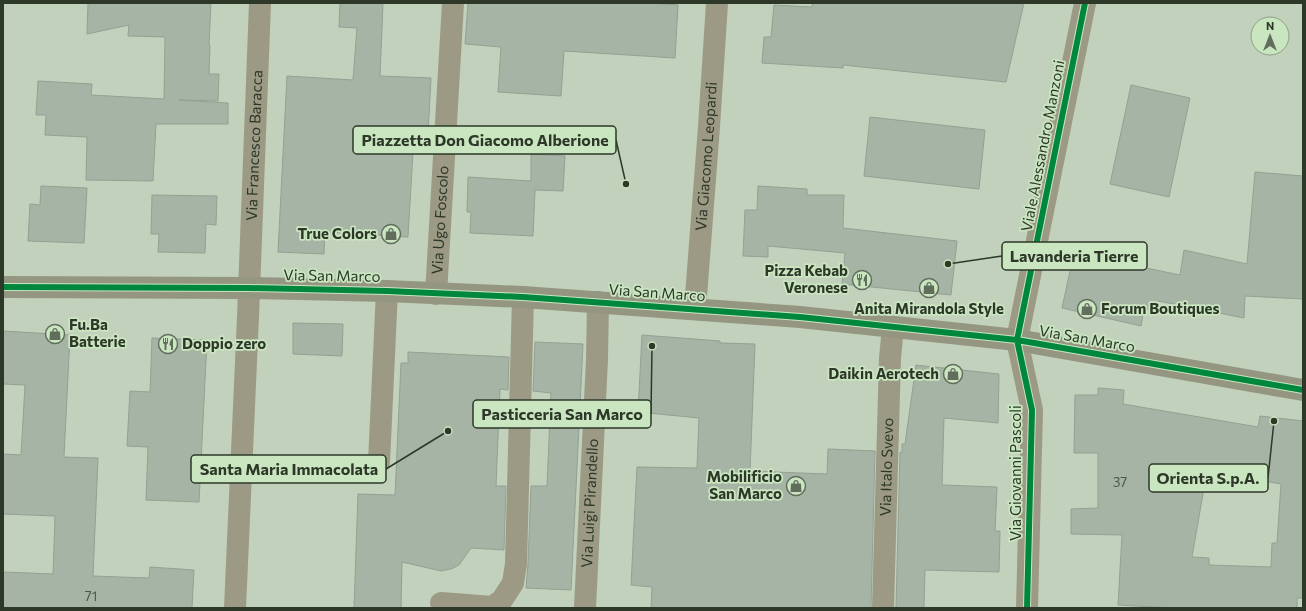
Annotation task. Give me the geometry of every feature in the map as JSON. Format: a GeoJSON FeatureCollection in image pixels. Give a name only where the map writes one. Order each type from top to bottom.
{"type":"FeatureCollection","features":[{"type":"Feature","properties":{"kind":"main road","name":"Via San Marco"},"geometry":{"type":"LineString","coordinates":[[3,287],[387,290],[436,294],[522,297],[800,317],[1017,340],[1303,390]]}},
{"type":"Feature","properties":{"kind":"street","name":"Via Francesco Baracca"},"geometry":{"type":"LineString","coordinates":[[235,608],[260,3]]}},
{"type":"Feature","properties":{"kind":"street","name":"Via Ugo Foscolo"},"geometry":{"type":"LineString","coordinates":[[436,294],[453,3]]}},
{"type":"Feature","properties":{"kind":"street","name":"Via Giacomo Leopardi"},"geometry":{"type":"LineString","coordinates":[[695,309],[717,3]]}},
{"type":"Feature","properties":{"kind":"street","name":"Viale Alessandro Manzoni"},"geometry":{"type":"LineString","coordinates":[[1017,340],[1085,3]]}},
{"type":"Feature","properties":{"kind":"street","name":"Via San Marco"},"geometry":{"type":"LineString","coordinates":[[379,462],[387,290]]}},
{"type":"Feature","properties":{"kind":"street"},"geometry":{"type":"LineString","coordinates":[[441,603],[492,606],[502,600],[514,583],[516,564],[522,297]]}},
{"type":"Feature","properties":{"kind":"street","name":"Via Luigi Pirandello"},"geometry":{"type":"LineString","coordinates":[[585,608],[597,359],[598,302]]}},
{"type":"Feature","properties":{"kind":"street","name":"Via Italo Svevo"},"geometry":{"type":"LineString","coordinates":[[883,608],[892,326]]}},
{"type":"Feature","properties":{"kind":"street","name":"Via Giovanni Pascoli"},"geometry":{"type":"LineString","coordinates":[[1017,340],[1032,410],[1027,608]]}},
{"type":"Feature","properties":{"kind":"building"},"geometry":{"type":"Polygon","coordinates":[[[88,3],[211,3],[209,74],[219,74],[218,101],[179,100],[228,103],[228,124],[156,124],[153,181],[86,180],[87,137],[45,135],[46,115],[36,115],[38,81],[92,84],[91,95],[164,99],[165,37],[128,36],[129,25],[87,34],[88,3]]]}},
{"type":"Feature","properties":{"kind":"building"},"geometry":{"type":"Polygon","coordinates":[[[340,3],[383,3],[380,76],[431,78],[427,152],[413,152],[408,237],[325,232],[324,254],[278,252],[287,76],[353,80],[357,28],[339,27],[340,3]]]}},
{"type":"Feature","properties":{"kind":"building"},"geometry":{"type":"Polygon","coordinates":[[[468,3],[649,3],[678,5],[675,58],[564,51],[561,96],[498,92],[501,47],[465,44],[468,3]]]}},
{"type":"Feature","properties":{"kind":"building"},"geometry":{"type":"Polygon","coordinates":[[[812,3],[1024,3],[1006,82],[843,65],[843,68],[762,63],[764,37],[771,37],[774,5],[812,7],[812,3]]]}},
{"type":"Feature","properties":{"kind":"building"},"geometry":{"type":"Polygon","coordinates":[[[1131,85],[1190,98],[1169,197],[1110,184],[1131,85]]]}},
{"type":"Feature","properties":{"kind":"building"},"geometry":{"type":"Polygon","coordinates":[[[870,117],[985,130],[979,189],[864,176],[870,117]]]}},
{"type":"Feature","properties":{"kind":"building"},"geometry":{"type":"Polygon","coordinates":[[[531,154],[565,156],[563,191],[535,190],[533,236],[470,233],[471,212],[467,212],[468,177],[531,181],[531,154]]]}},
{"type":"Feature","properties":{"kind":"building"},"geometry":{"type":"Polygon","coordinates":[[[1255,172],[1303,176],[1303,299],[1245,296],[1244,318],[1158,301],[1156,311],[1144,309],[1141,326],[1062,308],[1074,253],[1180,275],[1184,250],[1247,264],[1255,172]]]}},
{"type":"Feature","properties":{"kind":"building"},"geometry":{"type":"Polygon","coordinates":[[[41,186],[87,188],[84,243],[28,241],[30,204],[40,205],[41,186]]]}},
{"type":"Feature","properties":{"kind":"building"},"geometry":{"type":"Polygon","coordinates":[[[758,186],[807,189],[807,195],[844,195],[843,228],[957,241],[951,295],[842,284],[845,253],[768,246],[768,257],[743,256],[745,210],[757,210],[758,186]]]}},
{"type":"Feature","properties":{"kind":"building"},"geometry":{"type":"Polygon","coordinates":[[[152,195],[217,196],[216,225],[206,224],[205,253],[158,252],[159,234],[151,234],[152,195]]]}},
{"type":"Feature","properties":{"kind":"building"},"geometry":{"type":"Polygon","coordinates":[[[293,323],[343,324],[342,356],[293,354],[293,323]]]}},
{"type":"Feature","properties":{"kind":"building"},"geometry":{"type":"Polygon","coordinates":[[[3,331],[70,335],[64,457],[98,458],[93,576],[149,578],[150,567],[194,570],[192,608],[3,608],[3,572],[53,574],[55,516],[3,514],[3,454],[21,455],[25,385],[3,384],[3,331]]]}},
{"type":"Feature","properties":{"kind":"building"},"geometry":{"type":"Polygon","coordinates":[[[642,335],[720,341],[720,343],[755,344],[750,471],[827,474],[828,449],[875,451],[871,608],[651,608],[652,587],[631,585],[637,467],[697,468],[699,418],[638,412],[642,335]]]}},
{"type":"Feature","properties":{"kind":"building"},"geometry":{"type":"Polygon","coordinates":[[[152,338],[207,340],[199,502],[146,500],[148,447],[127,446],[130,391],[150,392],[152,338]]]}},
{"type":"Feature","properties":{"kind":"building"},"geometry":{"type":"Polygon","coordinates":[[[535,342],[583,344],[571,590],[526,588],[531,486],[547,486],[551,393],[533,391],[535,342]]]}},
{"type":"Feature","properties":{"kind":"building"},"geometry":{"type":"Polygon","coordinates":[[[408,352],[509,357],[508,390],[500,389],[496,486],[506,486],[504,550],[471,548],[459,565],[451,569],[441,571],[402,562],[401,608],[354,608],[358,494],[395,495],[401,363],[408,363],[408,352]]]}},
{"type":"Feature","properties":{"kind":"building"},"geometry":{"type":"Polygon","coordinates":[[[916,365],[999,374],[998,423],[944,418],[942,485],[997,487],[995,531],[1000,531],[999,572],[925,570],[924,608],[896,608],[900,452],[902,453],[902,444],[905,444],[916,365]]]}},
{"type":"Feature","properties":{"kind":"building"},"geometry":{"type":"Polygon","coordinates":[[[1098,388],[1124,390],[1123,404],[1258,427],[1260,416],[1303,421],[1303,598],[1297,598],[1297,608],[1171,608],[1118,605],[1122,535],[1071,534],[1071,509],[1098,508],[1098,453],[1074,453],[1075,395],[1098,395],[1098,388]],[[1207,471],[1192,557],[1209,558],[1209,565],[1271,567],[1272,543],[1277,543],[1281,484],[1207,471]]]}},
{"type":"Feature","properties":{"kind":"cycle path"},"geometry":{"type":"LineString","coordinates":[[1027,608],[1032,410],[1017,340],[1085,3]]}},
{"type":"Feature","properties":{"kind":"cycle path"},"geometry":{"type":"LineString","coordinates":[[3,287],[249,288],[387,291],[523,297],[800,317],[1017,340],[1303,390]]}},
{"type":"Feature","properties":{"kind":"place","name":"Piazzetta Don Giacomo Alberione"},"geometry":{"type":"Point","coordinates":[626,184]}},
{"type":"Feature","properties":{"kind":"place","name":"True Colors"},"geometry":{"type":"Point","coordinates":[391,234]}},
{"type":"Feature","properties":{"kind":"place","name":"Lavanderia Tierre"},"geometry":{"type":"Point","coordinates":[948,264]}},
{"type":"Feature","properties":{"kind":"place","name":"Pizza Kebab Veronese"},"geometry":{"type":"Point","coordinates":[862,280]}},
{"type":"Feature","properties":{"kind":"place","name":"Anita Mirandola Style"},"geometry":{"type":"Point","coordinates":[929,288]}},
{"type":"Feature","properties":{"kind":"place","name":"Forum Boutiques"},"geometry":{"type":"Point","coordinates":[1087,309]}},
{"type":"Feature","properties":{"kind":"place","name":"Fu.Ba Batterie"},"geometry":{"type":"Point","coordinates":[55,334]}},
{"type":"Feature","properties":{"kind":"place","name":"Doppio zero"},"geometry":{"type":"Point","coordinates":[168,344]}},
{"type":"Feature","properties":{"kind":"place","name":"Pasticceria San Marco"},"geometry":{"type":"Point","coordinates":[652,346]}},
{"type":"Feature","properties":{"kind":"place","name":"Daikin Aerotech"},"geometry":{"type":"Point","coordinates":[953,374]}},
{"type":"Feature","properties":{"kind":"place","name":"Orienta S.p.A."},"geometry":{"type":"Point","coordinates":[1274,421]}},
{"type":"Feature","properties":{"kind":"place","name":"Santa Maria Immacolata"},"geometry":{"type":"Point","coordinates":[448,431]}},
{"type":"Feature","properties":{"kind":"place","name":"Mobilificio San Marco"},"geometry":{"type":"Point","coordinates":[796,486]}}]}
